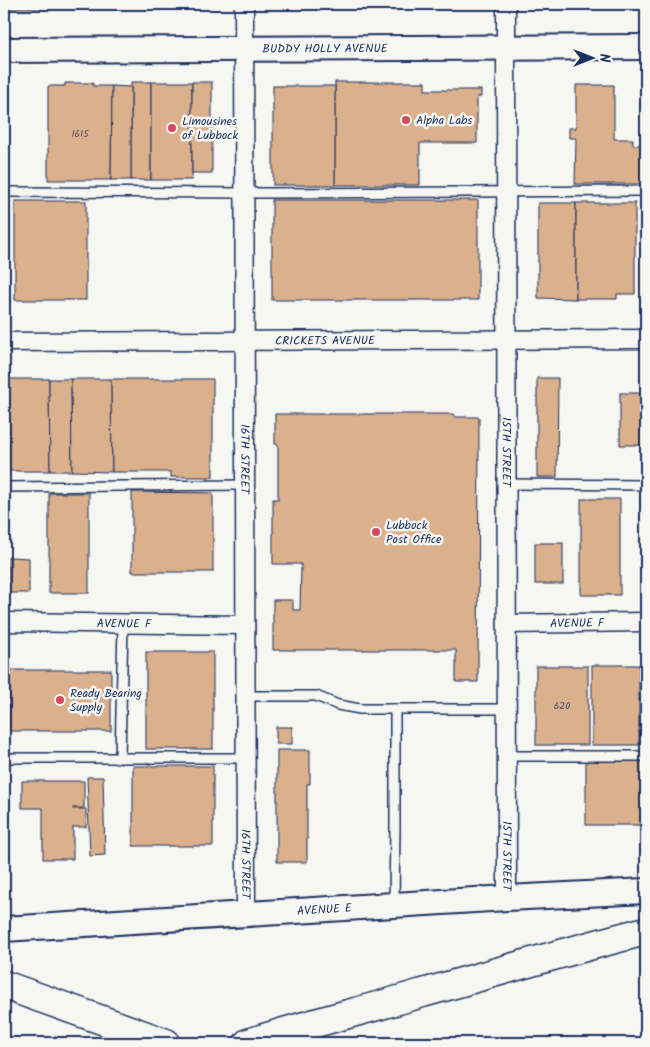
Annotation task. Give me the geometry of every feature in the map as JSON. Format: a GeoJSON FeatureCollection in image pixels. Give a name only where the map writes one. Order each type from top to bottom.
{"type":"FeatureCollection","features":[{"type":"Feature","properties":{"kind":"highway"},"geometry":{"type":"LineString","coordinates":[[248,1043],[291,1029],[646,931]]}},
{"type":"Feature","properties":{"kind":"highway"},"geometry":{"type":"LineString","coordinates":[[4,985],[166,1043]]}},
{"type":"Feature","properties":{"kind":"main road","name":"BUDDY HOLLY AVENUE"},"geometry":{"type":"LineString","coordinates":[[4,50],[646,47]]}},
{"type":"Feature","properties":{"kind":"main road","name":"AVENUE E"},"geometry":{"type":"LineString","coordinates":[[4,929],[507,898],[646,892]]}},
{"type":"Feature","properties":{"kind":"street","name":"16TH STREET"},"geometry":{"type":"LineString","coordinates":[[244,4],[246,915]]}},
{"type":"Feature","properties":{"kind":"street","name":"15TH STREET"},"geometry":{"type":"LineString","coordinates":[[506,4],[507,898]]}},
{"type":"Feature","properties":{"kind":"street","name":"CRICKETS AVENUE"},"geometry":{"type":"LineString","coordinates":[[4,342],[646,339]]}},
{"type":"Feature","properties":{"kind":"street","name":"AVENUE F"},"geometry":{"type":"LineString","coordinates":[[4,622],[245,625]]}},
{"type":"Feature","properties":{"kind":"street","name":"AVENUE F"},"geometry":{"type":"LineString","coordinates":[[507,624],[646,622]]}},
{"type":"Feature","properties":{"kind":"lane"},"geometry":{"type":"LineString","coordinates":[[4,192],[646,191]]}},
{"type":"Feature","properties":{"kind":"lane"},"geometry":{"type":"LineString","coordinates":[[507,484],[646,485]]}},
{"type":"Feature","properties":{"kind":"lane"},"geometry":{"type":"LineString","coordinates":[[4,487],[245,485]]}},
{"type":"Feature","properties":{"kind":"lane"},"geometry":{"type":"LineString","coordinates":[[120,758],[123,624]]}},
{"type":"Feature","properties":{"kind":"lane"},"geometry":{"type":"LineString","coordinates":[[245,696],[316,696],[338,705],[360,709],[507,709]]}},
{"type":"Feature","properties":{"kind":"lane"},"geometry":{"type":"LineString","coordinates":[[394,905],[395,709]]}},
{"type":"Feature","properties":{"kind":"lane"},"geometry":{"type":"LineString","coordinates":[[507,756],[646,756]]}},
{"type":"Feature","properties":{"kind":"lane"},"geometry":{"type":"LineString","coordinates":[[4,758],[245,758]]}},
{"type":"Feature","properties":{"kind":"building"},"geometry":{"type":"Polygon","coordinates":[[[6,4],[48,4],[48,8],[6,8],[6,4]]]}},
{"type":"Feature","properties":{"kind":"building"},"geometry":{"type":"Polygon","coordinates":[[[48,4],[68,4],[68,8],[48,8],[48,4]]]}},
{"type":"Feature","properties":{"kind":"building"},"geometry":{"type":"Polygon","coordinates":[[[393,4],[475,4],[475,7],[393,6],[393,4]]]}},
{"type":"Feature","properties":{"kind":"building"},"geometry":{"type":"Polygon","coordinates":[[[131,82],[151,82],[151,180],[131,180],[131,82]]]}},
{"type":"Feature","properties":{"kind":"building","name":"Limousines of Lubbock"},"geometry":{"type":"Polygon","coordinates":[[[151,82],[192,82],[192,180],[151,180],[151,82]]]}},
{"type":"Feature","properties":{"kind":"building"},"geometry":{"type":"Polygon","coordinates":[[[192,82],[212,82],[212,173],[192,173],[192,82]]]}},
{"type":"Feature","properties":{"kind":"building","name":"Alpha Labs"},"geometry":{"type":"Polygon","coordinates":[[[335,82],[425,82],[425,90],[481,90],[481,97],[477,97],[477,143],[420,143],[420,185],[335,185],[335,82]]]}},
{"type":"Feature","properties":{"kind":"building"},"geometry":{"type":"Polygon","coordinates":[[[65,83],[93,83],[93,86],[112,86],[111,180],[48,180],[48,86],[65,86],[65,83]]]}},
{"type":"Feature","properties":{"kind":"building"},"geometry":{"type":"Polygon","coordinates":[[[576,85],[614,85],[614,139],[633,139],[633,145],[646,145],[646,184],[575,184],[576,138],[569,138],[569,128],[576,128],[576,85]]]}},
{"type":"Feature","properties":{"kind":"building"},"geometry":{"type":"Polygon","coordinates":[[[112,86],[131,87],[131,180],[111,180],[112,86]]]}},
{"type":"Feature","properties":{"kind":"building"},"geometry":{"type":"Polygon","coordinates":[[[273,86],[335,86],[335,185],[273,185],[273,86]]]}},
{"type":"Feature","properties":{"kind":"building"},"geometry":{"type":"Polygon","coordinates":[[[272,200],[478,200],[478,300],[272,300],[272,200]]]}},
{"type":"Feature","properties":{"kind":"building"},"geometry":{"type":"Polygon","coordinates":[[[15,201],[86,201],[86,300],[15,300],[15,201]]]}},
{"type":"Feature","properties":{"kind":"building"},"geometry":{"type":"Polygon","coordinates":[[[538,203],[576,203],[576,299],[538,298],[538,203]]]}},
{"type":"Feature","properties":{"kind":"building"},"geometry":{"type":"Polygon","coordinates":[[[576,203],[635,203],[635,294],[617,294],[617,299],[576,299],[576,203]]]}},
{"type":"Feature","properties":{"kind":"building"},"geometry":{"type":"Polygon","coordinates":[[[537,378],[558,378],[557,477],[537,477],[537,378]]]}},
{"type":"Feature","properties":{"kind":"building"},"geometry":{"type":"Polygon","coordinates":[[[8,379],[49,379],[50,471],[8,471],[8,379]]]}},
{"type":"Feature","properties":{"kind":"building"},"geometry":{"type":"Polygon","coordinates":[[[49,379],[71,379],[72,471],[50,471],[49,379]]]}},
{"type":"Feature","properties":{"kind":"building"},"geometry":{"type":"Polygon","coordinates":[[[71,379],[111,379],[112,472],[72,471],[71,379]]]}},
{"type":"Feature","properties":{"kind":"building"},"geometry":{"type":"Polygon","coordinates":[[[111,379],[213,379],[213,477],[171,477],[171,472],[112,472],[111,379]]]}},
{"type":"Feature","properties":{"kind":"building"},"geometry":{"type":"Polygon","coordinates":[[[620,393],[642,393],[642,445],[620,445],[620,393]]]}},
{"type":"Feature","properties":{"kind":"building","name":"Lubbock Post Office"},"geometry":{"type":"Polygon","coordinates":[[[275,414],[454,414],[454,417],[479,417],[478,682],[456,682],[456,650],[273,650],[273,600],[293,600],[293,610],[300,610],[301,564],[273,564],[273,499],[278,499],[278,444],[275,444],[275,414]]]}},
{"type":"Feature","properties":{"kind":"building"},"geometry":{"type":"Polygon","coordinates":[[[132,492],[213,493],[213,572],[132,572],[132,492]]]}},
{"type":"Feature","properties":{"kind":"building"},"geometry":{"type":"Polygon","coordinates":[[[49,493],[89,493],[89,593],[49,593],[49,493]]]}},
{"type":"Feature","properties":{"kind":"building"},"geometry":{"type":"Polygon","coordinates":[[[581,499],[620,499],[620,595],[581,595],[581,499]]]}},
{"type":"Feature","properties":{"kind":"building"},"geometry":{"type":"Polygon","coordinates":[[[535,543],[563,543],[563,584],[535,584],[535,543]]]}},
{"type":"Feature","properties":{"kind":"building"},"geometry":{"type":"Polygon","coordinates":[[[8,557],[29,558],[29,593],[8,593],[8,557]]]}},
{"type":"Feature","properties":{"kind":"building"},"geometry":{"type":"Polygon","coordinates":[[[146,652],[213,652],[213,749],[146,749],[146,652]]]}},
{"type":"Feature","properties":{"kind":"building"},"geometry":{"type":"Polygon","coordinates":[[[592,665],[639,665],[639,745],[592,745],[592,665]]]}},
{"type":"Feature","properties":{"kind":"building"},"geometry":{"type":"Polygon","coordinates":[[[536,666],[588,666],[588,745],[536,745],[536,666]]]}},
{"type":"Feature","properties":{"kind":"building"},"geometry":{"type":"Polygon","coordinates":[[[643,666],[646,666],[646,746],[643,746],[643,666]]]}},
{"type":"Feature","properties":{"kind":"building","name":"Ready Bearing Supply"},"geometry":{"type":"Polygon","coordinates":[[[9,670],[111,670],[111,731],[9,731],[9,670]]]}},
{"type":"Feature","properties":{"kind":"building"},"geometry":{"type":"Polygon","coordinates":[[[276,727],[292,727],[292,744],[276,744],[276,727]]]}},
{"type":"Feature","properties":{"kind":"building"},"geometry":{"type":"Polygon","coordinates":[[[277,750],[310,750],[310,784],[307,784],[307,862],[277,862],[277,750]]]}},
{"type":"Feature","properties":{"kind":"building"},"geometry":{"type":"Polygon","coordinates":[[[586,761],[646,761],[646,825],[586,825],[586,761]]]}},
{"type":"Feature","properties":{"kind":"building"},"geometry":{"type":"Polygon","coordinates":[[[133,766],[213,766],[213,846],[133,846],[133,766]]]}},
{"type":"Feature","properties":{"kind":"building"},"geometry":{"type":"Polygon","coordinates":[[[87,777],[103,777],[105,855],[90,856],[87,777]]]}},
{"type":"Feature","properties":{"kind":"building"},"geometry":{"type":"Polygon","coordinates":[[[22,781],[84,781],[84,808],[73,809],[86,809],[86,827],[73,827],[73,859],[43,859],[43,808],[22,808],[22,781]]]}},
{"type":"Feature","properties":{"kind":"place","name":"Alpha Labs"},"geometry":{"type":"Point","coordinates":[406,120]}},
{"type":"Feature","properties":{"kind":"place","name":"Limousines of Lubbock"},"geometry":{"type":"Point","coordinates":[172,128]}},
{"type":"Feature","properties":{"kind":"place","name":"Lubbock Post Office"},"geometry":{"type":"Point","coordinates":[376,532]}},
{"type":"Feature","properties":{"kind":"place","name":"Ready Bearing Supply"},"geometry":{"type":"Point","coordinates":[60,700]}}]}
